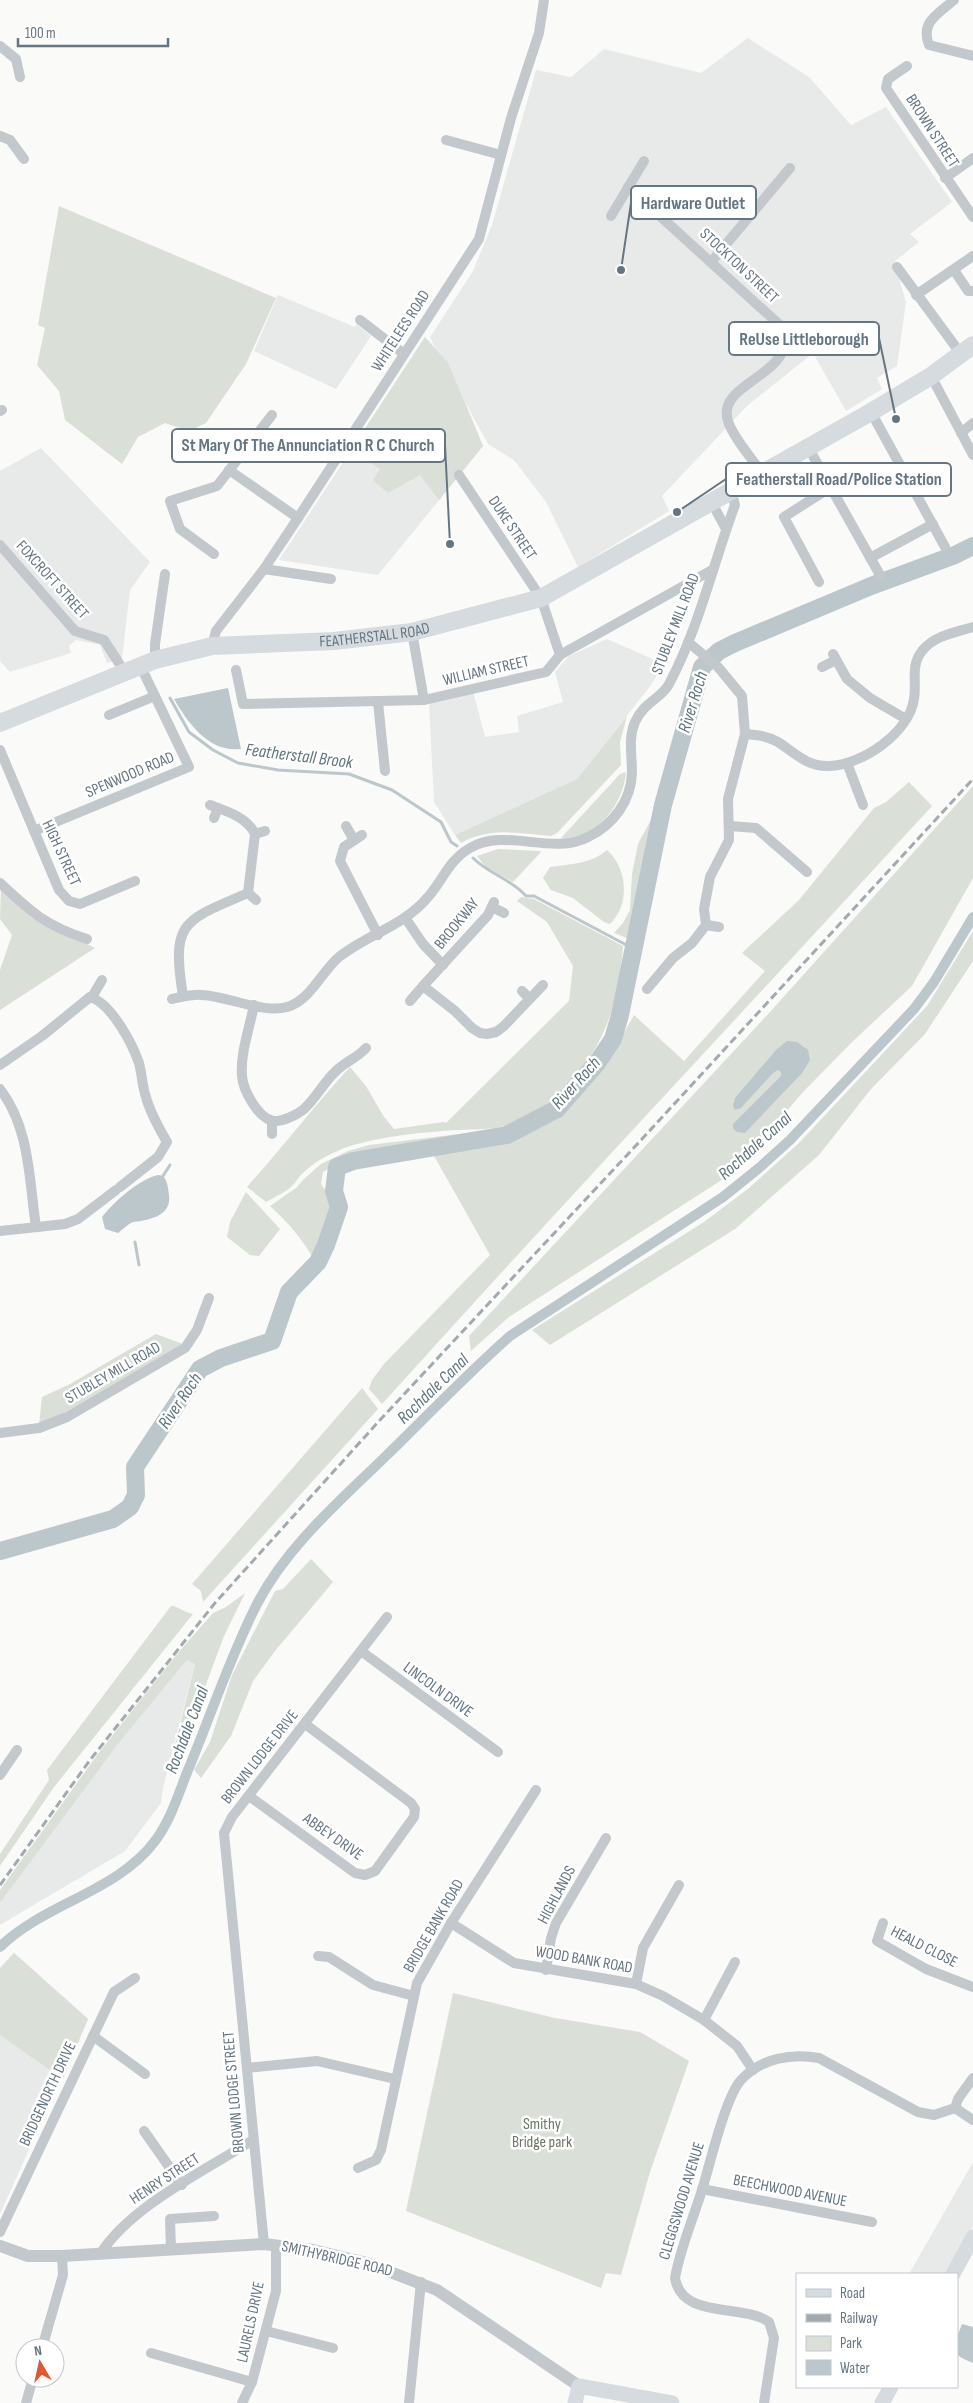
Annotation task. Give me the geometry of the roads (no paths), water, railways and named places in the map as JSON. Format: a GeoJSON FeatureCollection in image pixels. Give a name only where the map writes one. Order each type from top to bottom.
{"type":"FeatureCollection","features":[{"type":"Feature","properties":{"kind":"highway","name":"FEATHERSTALL ROAD"},"geometry":{"type":"LineString","coordinates":[[0,723],[140,665],[212,646],[334,641],[412,632],[541,598],[712,503],[761,472],[871,412],[931,376],[967,349]]}},
{"type":"Feature","properties":{"kind":"main road"},"geometry":{"type":"LineString","coordinates":[[953,2273],[973,2237]]}},
{"type":"Feature","properties":{"kind":"main road"},"geometry":{"type":"LineString","coordinates":[[575,2403],[579,2386]]}},
{"type":"Feature","properties":{"kind":"main road","name":"SMITHYBRIDGE ROAD"},"geometry":{"type":"LineString","coordinates":[[579,2386],[672,2403]]}},
{"type":"Feature","properties":{"kind":"main road"},"geometry":{"type":"LineString","coordinates":[[882,2403],[890,2388]]}},
{"type":"Feature","properties":{"kind":"street","name":"WHITELEES ROAD"},"geometry":{"type":"LineString","coordinates":[[212,646],[216,631],[264,569],[479,239],[511,118],[539,33],[544,0]]}},
{"type":"Feature","properties":{"kind":"street"},"geometry":{"type":"LineString","coordinates":[[954,0],[926,26],[925,34],[929,45],[973,56]]}},
{"type":"Feature","properties":{"kind":"street"},"geometry":{"type":"LineString","coordinates":[[0,46],[16,59],[20,77]]}},
{"type":"Feature","properties":{"kind":"street","name":"BROWN STREET"},"geometry":{"type":"LineString","coordinates":[[907,66],[888,79],[886,88],[973,217]]}},
{"type":"Feature","properties":{"kind":"street"},"geometry":{"type":"LineString","coordinates":[[0,136],[10,140],[24,159]]}},
{"type":"Feature","properties":{"kind":"street"},"geometry":{"type":"LineString","coordinates":[[446,140],[501,155]]}},
{"type":"Feature","properties":{"kind":"street"},"geometry":{"type":"LineString","coordinates":[[945,178],[973,158]]}},
{"type":"Feature","properties":{"kind":"street"},"geometry":{"type":"LineString","coordinates":[[611,216],[644,161]]}},
{"type":"Feature","properties":{"kind":"street"},"geometry":{"type":"LineString","coordinates":[[712,261],[790,168]]}},
{"type":"Feature","properties":{"kind":"street","name":"STOCKTON STREET"},"geometry":{"type":"LineString","coordinates":[[628,187],[712,261],[782,327],[786,336],[785,347],[781,357],[738,392],[729,402],[727,414],[729,424],[761,472]]}},
{"type":"Feature","properties":{"kind":"street"},"geometry":{"type":"LineString","coordinates":[[916,295],[973,256]]}},
{"type":"Feature","properties":{"kind":"street"},"geometry":{"type":"LineString","coordinates":[[897,268],[916,295],[967,349]]}},
{"type":"Feature","properties":{"kind":"street"},"geometry":{"type":"LineString","coordinates":[[954,270],[968,291],[973,291]]}},
{"type":"Feature","properties":{"kind":"street"},"geometry":{"type":"LineString","coordinates":[[360,320],[404,354]]}},
{"type":"Feature","properties":{"kind":"street"},"geometry":{"type":"LineString","coordinates":[[931,376],[973,454]]}},
{"type":"Feature","properties":{"kind":"street"},"geometry":{"type":"LineString","coordinates":[[871,412],[945,547]]}},
{"type":"Feature","properties":{"kind":"street"},"geometry":{"type":"LineString","coordinates":[[214,554],[180,530],[170,501],[217,486],[272,415]]}},
{"type":"Feature","properties":{"kind":"street"},"geometry":{"type":"LineString","coordinates":[[961,432],[973,423]]}},
{"type":"Feature","properties":{"kind":"street"},"geometry":{"type":"LineString","coordinates":[[808,447],[880,575]]}},
{"type":"Feature","properties":{"kind":"street"},"geometry":{"type":"LineString","coordinates":[[229,470],[298,518]]}},
{"type":"Feature","properties":{"kind":"street","name":"DUKE STREET"},"geometry":{"type":"LineString","coordinates":[[459,475],[541,598],[560,655]]}},
{"type":"Feature","properties":{"kind":"street"},"geometry":{"type":"LineString","coordinates":[[819,582],[784,517],[831,487]]}},
{"type":"Feature","properties":{"kind":"street","name":"STUBLEY MILL ROAD"},"geometry":{"type":"LineString","coordinates":[[172,999],[200,994],[276,1009],[292,1005],[299,1000],[340,956],[406,919],[429,897],[456,858],[470,848],[492,841],[574,843],[590,837],[607,826],[620,810],[630,785],[631,736],[636,719],[644,706],[668,686],[688,642],[735,505],[731,491]]}},
{"type":"Feature","properties":{"kind":"street"},"geometry":{"type":"LineString","coordinates":[[712,503],[726,529]]}},
{"type":"Feature","properties":{"kind":"street"},"geometry":{"type":"LineString","coordinates":[[870,558],[933,524]]}},
{"type":"Feature","properties":{"kind":"street","name":"FOXCROFT STREET"},"geometry":{"type":"LineString","coordinates":[[0,546],[75,631],[104,640],[140,665]]}},
{"type":"Feature","properties":{"kind":"street"},"geometry":{"type":"LineString","coordinates":[[264,569],[332,579]]}},
{"type":"Feature","properties":{"kind":"street","name":"WILLIAM STREET"},"geometry":{"type":"LineString","coordinates":[[236,670],[243,704],[424,700],[546,672],[560,655],[712,570]]}},
{"type":"Feature","properties":{"kind":"street"},"geometry":{"type":"LineString","coordinates":[[140,665],[155,644],[166,574]]}},
{"type":"Feature","properties":{"kind":"street"},"geometry":{"type":"LineString","coordinates":[[745,734],[769,738],[801,760],[816,765],[829,766],[847,763],[875,750],[886,743],[906,719],[913,707],[914,669],[921,652],[933,641],[973,626]]}},
{"type":"Feature","properties":{"kind":"street"},"geometry":{"type":"LineString","coordinates":[[412,632],[424,700]]}},
{"type":"Feature","properties":{"kind":"street"},"geometry":{"type":"LineString","coordinates":[[647,989],[653,974],[692,943],[706,925],[704,909],[710,877],[729,840],[730,826],[726,807],[745,734],[742,696],[718,667],[688,642]]}},
{"type":"Feature","properties":{"kind":"street"},"geometry":{"type":"LineString","coordinates":[[822,667],[835,657],[847,680],[870,698],[906,719]]}},
{"type":"Feature","properties":{"kind":"street","name":"SPENWOOD ROAD"},"geometry":{"type":"LineString","coordinates":[[34,831],[189,767],[140,665]]}},
{"type":"Feature","properties":{"kind":"street"},"geometry":{"type":"LineString","coordinates":[[109,714],[155,696]]}},
{"type":"Feature","properties":{"kind":"street"},"geometry":{"type":"LineString","coordinates":[[378,702],[385,771]]}},
{"type":"Feature","properties":{"kind":"street","name":"HIGH STREET"},"geometry":{"type":"LineString","coordinates":[[0,750],[59,890],[69,902],[80,904],[135,881]]}},
{"type":"Feature","properties":{"kind":"street"},"geometry":{"type":"LineString","coordinates":[[847,763],[863,805]]}},
{"type":"Feature","properties":{"kind":"street"},"geometry":{"type":"LineString","coordinates":[[183,996],[177,960],[182,936],[187,926],[197,915],[252,897],[260,832],[240,818],[214,810]]}},
{"type":"Feature","properties":{"kind":"street"},"geometry":{"type":"LineString","coordinates":[[346,826],[358,838],[344,847],[340,861],[378,935]]}},
{"type":"Feature","properties":{"kind":"street"},"geometry":{"type":"LineString","coordinates":[[730,826],[756,828],[795,867],[807,872]]}},
{"type":"Feature","properties":{"kind":"street"},"geometry":{"type":"LineString","coordinates":[[0,883],[36,916],[60,930],[88,939]]}},
{"type":"Feature","properties":{"kind":"street","name":"BROOKWAY"},"geometry":{"type":"LineString","coordinates":[[410,1000],[488,915],[493,904],[504,913]]}},
{"type":"Feature","properties":{"kind":"street","name":"BROOKWAY"},"geometry":{"type":"LineString","coordinates":[[406,919],[423,944],[443,965]]}},
{"type":"Feature","properties":{"kind":"street"},"geometry":{"type":"LineString","coordinates":[[706,925],[719,927]]}},
{"type":"Feature","properties":{"kind":"street"},"geometry":{"type":"LineString","coordinates":[[0,1065],[42,1036],[91,997],[102,980]]}},
{"type":"Feature","properties":{"kind":"street"},"geometry":{"type":"LineString","coordinates":[[423,986],[455,1011],[472,1028],[480,1033],[497,1036],[526,994],[543,985]]}},
{"type":"Feature","properties":{"kind":"street"},"geometry":{"type":"LineString","coordinates":[[0,1230],[64,1224],[78,1219],[158,1157],[167,1142],[148,1104],[139,1063],[130,1043],[108,1008],[99,999],[91,997]]}},
{"type":"Feature","properties":{"kind":"street"},"geometry":{"type":"LineString","coordinates":[[254,1005],[242,1065],[243,1086],[251,1101],[272,1121],[272,1134]]}},
{"type":"Feature","properties":{"kind":"street"},"geometry":{"type":"LineString","coordinates":[[272,1121],[287,1118],[304,1110],[336,1070],[357,1058],[366,1048]]}},
{"type":"Feature","properties":{"kind":"street"},"geometry":{"type":"LineString","coordinates":[[0,1089],[15,1113],[22,1130],[36,1227]]}},
{"type":"Feature","properties":{"kind":"street","name":"STUBLEY MILL ROAD"},"geometry":{"type":"LineString","coordinates":[[0,1433],[40,1428],[67,1417],[185,1348],[197,1330],[208,1298]]}},
{"type":"Feature","properties":{"kind":"street","name":"BROWN LODGE DRIVE"},"geometry":{"type":"LineString","coordinates":[[235,1938],[224,1833],[232,1817],[387,1617]]}},
{"type":"Feature","properties":{"kind":"street","name":"LINCOLN DRIVE"},"geometry":{"type":"LineString","coordinates":[[361,1651],[498,1752]]}},
{"type":"Feature","properties":{"kind":"street","name":"ABBEY DRIVE"},"geometry":{"type":"LineString","coordinates":[[249,1796],[355,1873],[365,1875],[375,1871],[414,1817],[415,1809],[411,1802],[305,1724]]}},
{"type":"Feature","properties":{"kind":"street"},"geometry":{"type":"LineString","coordinates":[[0,1774],[17,1750]]}},
{"type":"Feature","properties":{"kind":"street","name":"BRIDGE BANK ROAD"},"geometry":{"type":"LineString","coordinates":[[358,2168],[376,2160],[381,2150],[417,1982],[451,1923],[536,1790]]}},
{"type":"Feature","properties":{"kind":"street","name":"HIGHLANDS"},"geometry":{"type":"LineString","coordinates":[[546,1970],[550,1938],[556,1923],[606,1838]]}},
{"type":"Feature","properties":{"kind":"street"},"geometry":{"type":"LineString","coordinates":[[636,1984],[643,1948],[679,1885]]}},
{"type":"Feature","properties":{"kind":"street","name":"WOOD BANK ROAD"},"geometry":{"type":"LineString","coordinates":[[451,1923],[514,1963],[636,1984],[663,1996],[704,2020],[737,2046],[753,2070]]}},
{"type":"Feature","properties":{"kind":"street","name":"HEALD CLOSE"},"geometry":{"type":"LineString","coordinates":[[883,1923],[878,1941],[926,1969],[973,1987]]}},
{"type":"Feature","properties":{"kind":"street","name":"BROWN LODGE STREET"},"geometry":{"type":"LineString","coordinates":[[235,1938],[253,2140],[270,2244]]}},
{"type":"Feature","properties":{"kind":"street"},"geometry":{"type":"LineString","coordinates":[[318,1956],[329,1957],[373,1986],[414,1996]]}},
{"type":"Feature","properties":{"kind":"street"},"geometry":{"type":"LineString","coordinates":[[704,2020],[735,1962]]}},
{"type":"Feature","properties":{"kind":"street","name":"BRIDGENORTH DRIVE"},"geometry":{"type":"LineString","coordinates":[[0,2232],[114,1992],[135,1978]]}},
{"type":"Feature","properties":{"kind":"street"},"geometry":{"type":"LineString","coordinates":[[92,2036],[145,2074]]}},
{"type":"Feature","properties":{"kind":"street","name":"CLEGGSWOOD AVENUE"},"geometry":{"type":"LineString","coordinates":[[764,2403],[774,2338],[769,2322],[757,2315],[691,2302],[682,2295],[676,2285],[676,2271],[720,2128],[736,2086],[753,2070],[772,2060],[804,2055],[819,2058],[918,2112],[934,2115],[956,2108]]}},
{"type":"Feature","properties":{"kind":"street"},"geometry":{"type":"LineString","coordinates":[[247,2068],[317,2061],[395,2079]]}},
{"type":"Feature","properties":{"kind":"street"},"geometry":{"type":"LineString","coordinates":[[973,2078],[958,2100],[956,2108],[973,2120]]}},
{"type":"Feature","properties":{"kind":"street"},"geometry":{"type":"LineString","coordinates":[[144,2131],[182,2185]]}},
{"type":"Feature","properties":{"kind":"street","name":"HENRY STREET"},"geometry":{"type":"LineString","coordinates":[[101,2253],[111,2238],[131,2220],[253,2140]]}},
{"type":"Feature","properties":{"kind":"street","name":"BEECHWOOD AVENUE"},"geometry":{"type":"LineString","coordinates":[[702,2189],[872,2222]]}},
{"type":"Feature","properties":{"kind":"street"},"geometry":{"type":"LineString","coordinates":[[171,2249],[170,2219],[214,2216]]}},
{"type":"Feature","properties":{"kind":"street","name":"SMITHYBRIDGE ROAD"},"geometry":{"type":"LineString","coordinates":[[0,2246],[28,2256],[62,2256],[270,2244],[313,2250],[367,2263],[421,2282],[437,2290],[579,2386]]}},
{"type":"Feature","properties":{"kind":"street","name":"LAURELS DRIVE"},"geometry":{"type":"LineString","coordinates":[[242,2403],[252,2382],[276,2291],[270,2244]]}},
{"type":"Feature","properties":{"kind":"street"},"geometry":{"type":"LineString","coordinates":[[45,2338],[63,2274],[62,2256]]}},
{"type":"Feature","properties":{"kind":"street"},"geometry":{"type":"LineString","coordinates":[[409,2403],[421,2282]]}},
{"type":"Feature","properties":{"kind":"street"},"geometry":{"type":"LineString","coordinates":[[266,2331],[333,2348]]}},
{"type":"Feature","properties":{"kind":"street"},"geometry":{"type":"LineString","coordinates":[[151,2353],[252,2382]]}},
{"type":"Feature","properties":{"kind":"street"},"geometry":{"type":"LineString","coordinates":[[27,2402],[30,2388]]}},
{"type":"Feature","properties":{"kind":"water"},"geometry":{"type":"Polygon","coordinates":[[[228,688],[241,749],[230,749],[209,741],[186,718],[174,699],[228,688]]]}},
{"type":"Feature","properties":{"kind":"water"},"geometry":{"type":"Polygon","coordinates":[[[787,1041],[797,1042],[808,1050],[810,1060],[802,1073],[745,1133],[737,1132],[733,1128],[733,1124],[781,1076],[781,1072],[778,1070],[773,1073],[741,1108],[735,1110],[733,1106],[735,1098],[776,1050],[787,1041]]]}},
{"type":"Feature","properties":{"kind":"water"},"geometry":{"type":"Polygon","coordinates":[[[158,1175],[163,1176],[167,1183],[169,1202],[167,1208],[158,1216],[132,1222],[118,1233],[105,1229],[102,1217],[113,1204],[135,1186],[158,1175]]]}},
{"type":"Feature","properties":{"kind":"water"},"geometry":{"type":"Polygon","coordinates":[[[962,2324],[973,2327],[973,2363],[958,2355],[959,2332],[962,2324]]]}},
{"type":"Feature","properties":{"kind":"waterway","name":"River Roch"},"geometry":{"type":"LineString","coordinates":[[0,1551],[113,1519],[130,1507],[136,1495],[135,1467],[200,1369],[221,1358],[272,1341],[289,1292],[318,1262],[326,1245],[339,1207],[334,1191],[337,1167],[353,1161],[507,1135],[557,1109],[597,1063],[613,1039],[620,1015],[663,805],[702,667],[719,651],[735,643],[871,586],[955,555],[973,546]]}},
{"type":"Feature","properties":{"kind":"waterway","name":"Featherstall Brook"},"geometry":{"type":"LineString","coordinates":[[170,698],[189,732],[213,750],[238,763],[278,770],[349,774],[392,790],[441,822],[451,842],[457,846]]}},
{"type":"Feature","properties":{"kind":"waterway","name":"Featherstall Brook"},"geometry":{"type":"LineString","coordinates":[[473,858],[479,864],[514,885],[526,896],[534,896],[634,949]]}},
{"type":"Feature","properties":{"kind":"waterway","name":"Rochdale Canal"},"geometry":{"type":"LineString","coordinates":[[0,1947],[38,1919],[121,1873],[155,1841],[173,1809],[229,1667],[257,1604],[283,1563],[333,1507],[510,1336],[723,1197],[790,1140],[914,1009],[934,982],[973,917]]}},
{"type":"Feature","properties":{"kind":"waterway"},"geometry":{"type":"LineString","coordinates":[[161,1179],[170,1165]]}},
{"type":"Feature","properties":{"kind":"waterway"},"geometry":{"type":"LineString","coordinates":[[135,1242],[139,1265]]}},
{"type":"Feature","properties":{"kind":"railway"},"geometry":{"type":"LineString","coordinates":[[0,1885],[90,1760],[215,1603],[380,1420],[973,779]]}},
{"type":"Feature","properties":{"kind":"place","name":"Hardware Outlet"},"geometry":{"type":"Point","coordinates":[621,270]}},
{"type":"Feature","properties":{"kind":"place","name":"ReUse Littleborough"},"geometry":{"type":"Point","coordinates":[896,419]}},
{"type":"Feature","properties":{"kind":"place","name":"Featherstall Road/Police Station"},"geometry":{"type":"Point","coordinates":[677,512]}},
{"type":"Feature","properties":{"kind":"place","name":"St Mary Of The Annunciation R C Church"},"geometry":{"type":"Point","coordinates":[450,544]}},
{"type":"Feature","properties":{"kind":"park label","name":"Smithy Bridge park"},"geometry":{"type":"Point","coordinates":[542,2133]}}]}
